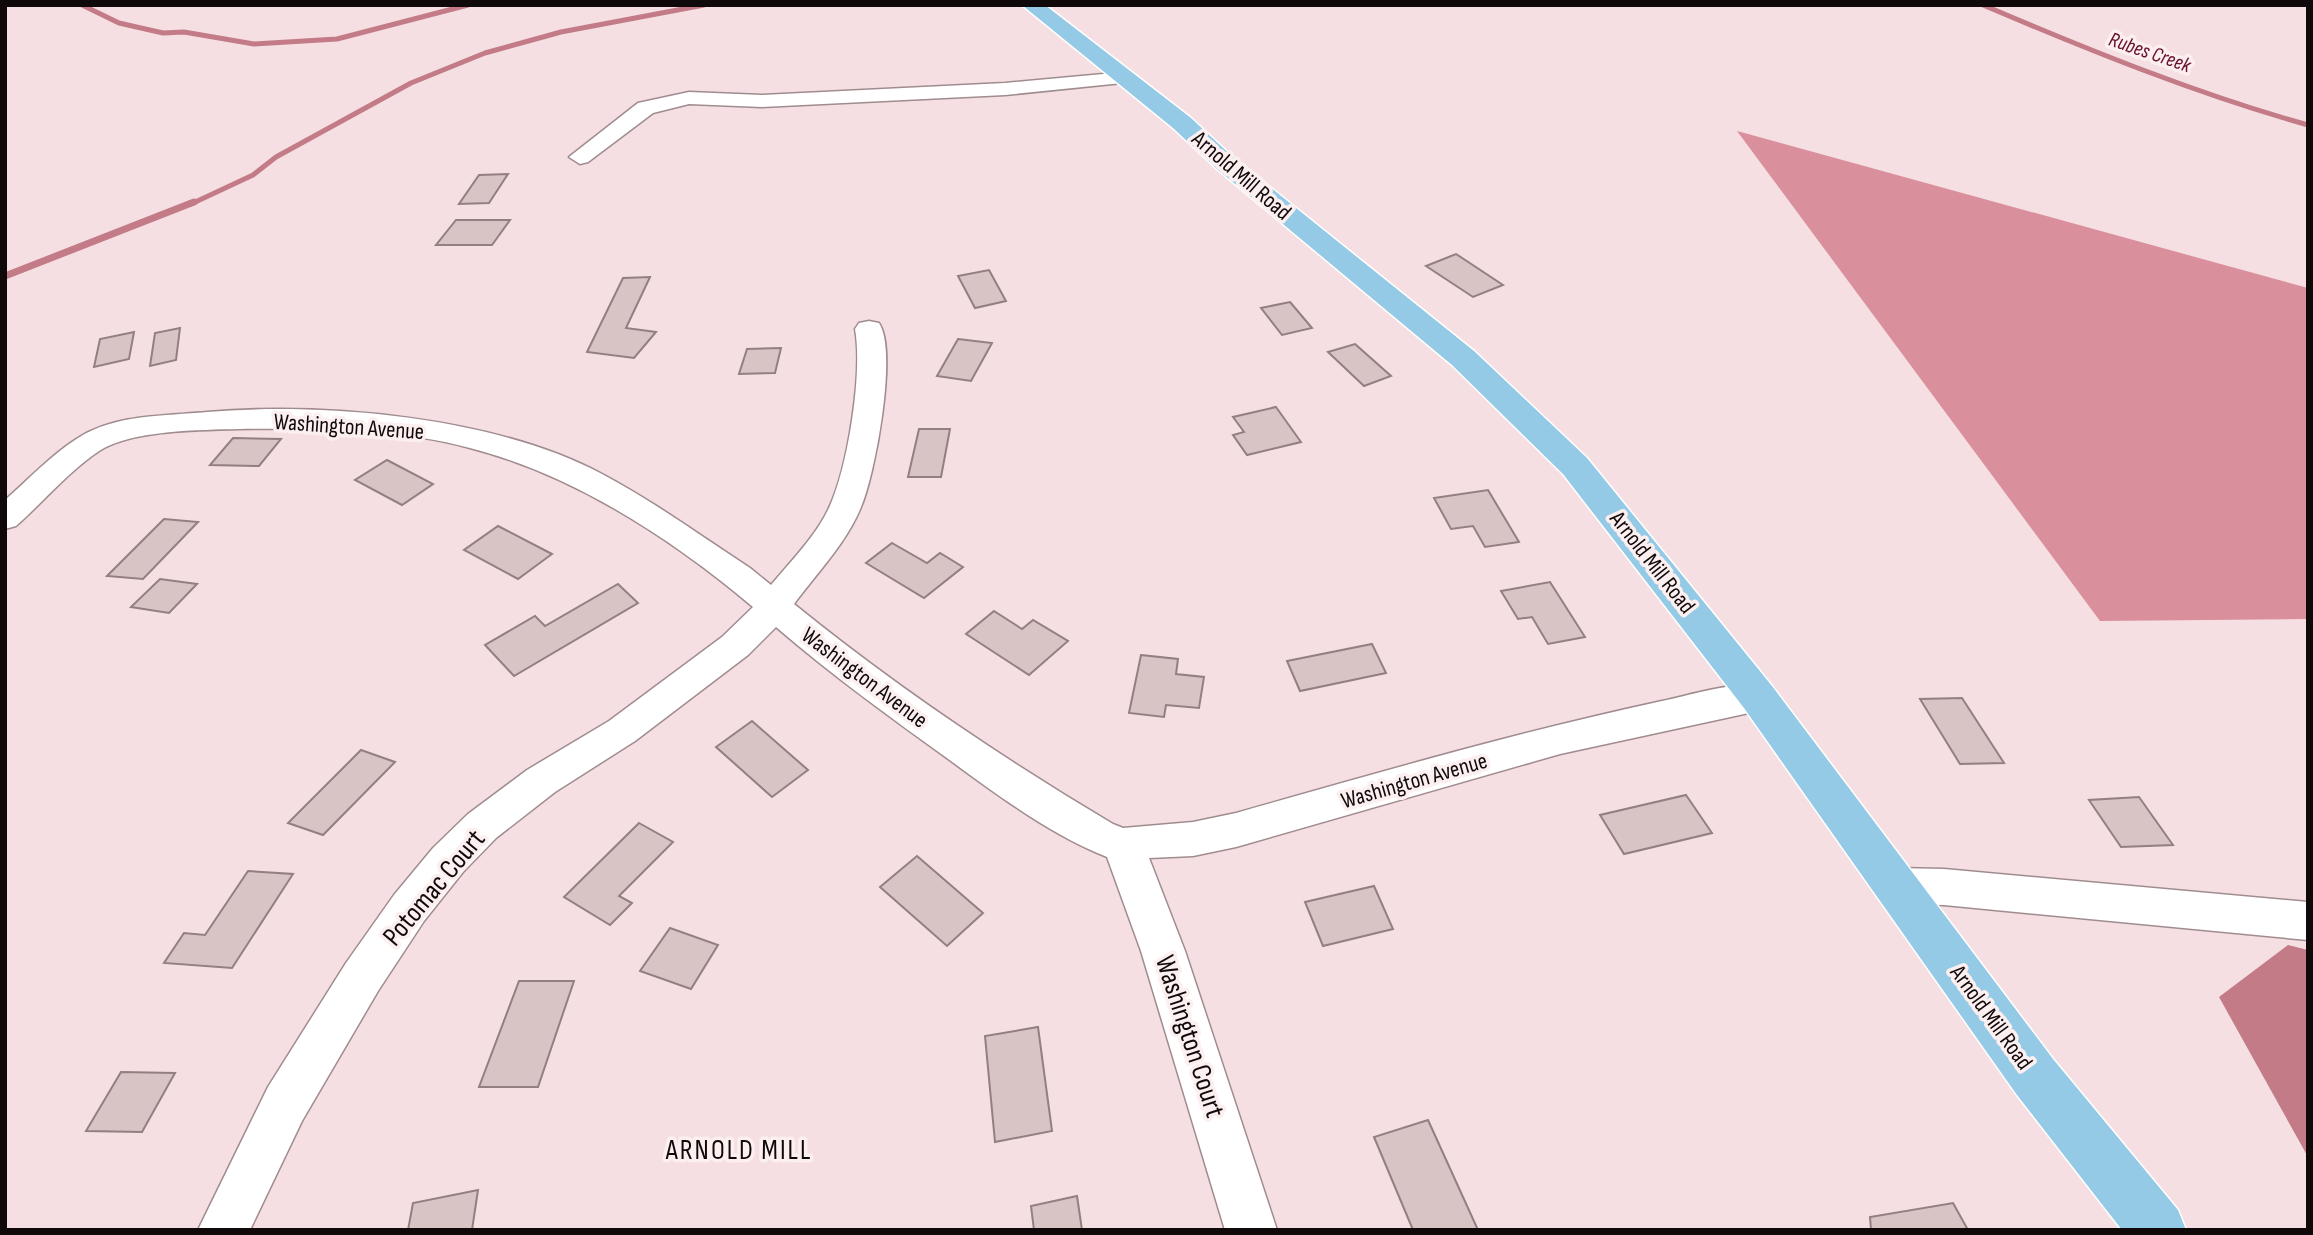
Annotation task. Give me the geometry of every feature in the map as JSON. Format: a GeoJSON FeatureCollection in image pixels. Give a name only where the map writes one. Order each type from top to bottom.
{"type":"FeatureCollection","features":[{"type":"Feature","properties":{"kind":"main road","name":"Arnold Mill Road"},"geometry":{"type":"LineString","coordinates":[[1032,5],[1125,78],[1463,358],[1575,466],[1633,535],[1758,697],[2035,1077],[2158,1230]]}},
{"type":"Feature","properties":{"kind":"street"},"geometry":{"type":"LineString","coordinates":[[580,157],[646,108],[689,98],[762,101],[1004,89],[1125,78]]}},
{"type":"Feature","properties":{"kind":"street","name":"Potomac Court"},"geometry":{"type":"LineString","coordinates":[[223,1230],[285,1104],[306,1069],[409,908],[448,860],[482,826],[541,781],[622,731],[735,646],[761,622],[829,535],[845,508],[858,469],[866,422],[873,349],[869,329]]}},
{"type":"Feature","properties":{"kind":"street","name":"Washington Avenue"},"geometry":{"type":"LineString","coordinates":[[5,517],[89,444],[131,428],[225,420],[290,419],[403,427],[471,438],[528,455],[589,480],[738,576],[848,668],[1008,781],[1073,822],[1123,845],[1142,841],[1193,839],[1236,830],[1514,751],[1694,708],[1758,697]]}},
{"type":"Feature","properties":{"kind":"street","name":"Washington Court"},"geometry":{"type":"LineString","coordinates":[[1123,845],[1167,964],[1251,1230]]}},
{"type":"Feature","properties":{"kind":"street"},"geometry":{"type":"LineString","coordinates":[[1896,886],[1944,887],[2308,921]]}},
{"type":"Feature","properties":{"kind":"shaded area"},"geometry":{"type":"Polygon","coordinates":[[[1737,131],[2308,288],[2308,619],[2100,621],[1737,131]]]}},
{"type":"Feature","properties":{"kind":"shaded area"},"geometry":{"type":"Polygon","coordinates":[[[2288,945],[2308,950],[2308,1157],[2219,997],[2288,945]]]}},
{"type":"Feature","properties":{"kind":"building"},"geometry":{"type":"Polygon","coordinates":[[[508,174],[489,203],[459,204],[479,175],[508,174]]]}},
{"type":"Feature","properties":{"kind":"building"},"geometry":{"type":"Polygon","coordinates":[[[456,220],[510,220],[492,245],[436,245],[456,220]]]}},
{"type":"Feature","properties":{"kind":"building"},"geometry":{"type":"Polygon","coordinates":[[[1456,254],[1503,285],[1473,297],[1426,266],[1456,254]]]}},
{"type":"Feature","properties":{"kind":"building"},"geometry":{"type":"Polygon","coordinates":[[[989,270],[1006,301],[975,308],[958,276],[989,270]]]}},
{"type":"Feature","properties":{"kind":"building"},"geometry":{"type":"Polygon","coordinates":[[[650,277],[626,328],[656,332],[634,358],[587,352],[623,278],[650,277]]]}},
{"type":"Feature","properties":{"kind":"building"},"geometry":{"type":"Polygon","coordinates":[[[1290,302],[1312,328],[1282,335],[1261,308],[1290,302]]]}},
{"type":"Feature","properties":{"kind":"building"},"geometry":{"type":"Polygon","coordinates":[[[180,328],[176,360],[150,366],[155,333],[180,328]]]}},
{"type":"Feature","properties":{"kind":"building"},"geometry":{"type":"Polygon","coordinates":[[[134,332],[129,359],[94,367],[100,339],[134,332]]]}},
{"type":"Feature","properties":{"kind":"building"},"geometry":{"type":"Polygon","coordinates":[[[958,339],[992,343],[971,381],[937,376],[958,339]]]}},
{"type":"Feature","properties":{"kind":"building"},"geometry":{"type":"Polygon","coordinates":[[[1355,344],[1391,376],[1364,386],[1328,352],[1355,344]]]}},
{"type":"Feature","properties":{"kind":"building"},"geometry":{"type":"Polygon","coordinates":[[[781,348],[775,373],[739,374],[747,349],[781,348]]]}},
{"type":"Feature","properties":{"kind":"building"},"geometry":{"type":"Polygon","coordinates":[[[1276,407],[1301,442],[1247,455],[1233,435],[1244,432],[1233,417],[1276,407]]]}},
{"type":"Feature","properties":{"kind":"building"},"geometry":{"type":"Polygon","coordinates":[[[919,429],[950,429],[941,477],[908,477],[919,429]]]}},
{"type":"Feature","properties":{"kind":"building"},"geometry":{"type":"Polygon","coordinates":[[[233,438],[281,439],[259,466],[210,465],[233,438]]]}},
{"type":"Feature","properties":{"kind":"building"},"geometry":{"type":"Polygon","coordinates":[[[387,460],[433,484],[402,505],[355,480],[387,460]]]}},
{"type":"Feature","properties":{"kind":"building"},"geometry":{"type":"Polygon","coordinates":[[[1488,490],[1519,542],[1485,547],[1473,526],[1451,529],[1434,498],[1488,490]]]}},
{"type":"Feature","properties":{"kind":"building"},"geometry":{"type":"Polygon","coordinates":[[[164,519],[198,522],[143,579],[107,576],[164,519]]]}},
{"type":"Feature","properties":{"kind":"building"},"geometry":{"type":"Polygon","coordinates":[[[498,526],[552,554],[518,579],[464,550],[498,526]]]}},
{"type":"Feature","properties":{"kind":"building"},"geometry":{"type":"Polygon","coordinates":[[[892,543],[927,563],[940,553],[963,567],[924,598],[866,563],[892,543]]]}},
{"type":"Feature","properties":{"kind":"building"},"geometry":{"type":"Polygon","coordinates":[[[160,579],[197,584],[169,613],[131,607],[160,579]]]}},
{"type":"Feature","properties":{"kind":"building"},"geometry":{"type":"Polygon","coordinates":[[[1550,582],[1585,637],[1548,644],[1532,617],[1518,619],[1501,591],[1550,582]]]}},
{"type":"Feature","properties":{"kind":"building"},"geometry":{"type":"Polygon","coordinates":[[[618,584],[638,603],[514,676],[485,645],[535,616],[545,626],[618,584]]]}},
{"type":"Feature","properties":{"kind":"building"},"geometry":{"type":"Polygon","coordinates":[[[994,611],[1022,629],[1033,620],[1068,641],[1029,675],[966,634],[994,611]]]}},
{"type":"Feature","properties":{"kind":"building"},"geometry":{"type":"Polygon","coordinates":[[[1372,644],[1386,673],[1300,691],[1287,661],[1372,644]]]}},
{"type":"Feature","properties":{"kind":"building"},"geometry":{"type":"Polygon","coordinates":[[[1141,655],[1178,659],[1176,674],[1204,677],[1199,708],[1166,705],[1164,717],[1129,713],[1141,655]]]}},
{"type":"Feature","properties":{"kind":"building"},"geometry":{"type":"Polygon","coordinates":[[[1962,698],[2004,763],[1960,764],[1920,699],[1962,698]]]}},
{"type":"Feature","properties":{"kind":"building"},"geometry":{"type":"Polygon","coordinates":[[[752,721],[808,770],[772,797],[716,747],[752,721]]]}},
{"type":"Feature","properties":{"kind":"building"},"geometry":{"type":"Polygon","coordinates":[[[361,750],[395,762],[323,835],[288,823],[361,750]]]}},
{"type":"Feature","properties":{"kind":"building"},"geometry":{"type":"Polygon","coordinates":[[[1686,795],[1712,833],[1624,854],[1600,815],[1686,795]]]}},
{"type":"Feature","properties":{"kind":"building"},"geometry":{"type":"Polygon","coordinates":[[[2139,797],[2173,845],[2121,847],[2089,800],[2139,797]]]}},
{"type":"Feature","properties":{"kind":"building"},"geometry":{"type":"Polygon","coordinates":[[[639,823],[673,842],[619,896],[632,903],[610,925],[564,897],[639,823]]]}},
{"type":"Feature","properties":{"kind":"building"},"geometry":{"type":"Polygon","coordinates":[[[917,856],[983,913],[947,946],[880,887],[917,856]]]}},
{"type":"Feature","properties":{"kind":"building"},"geometry":{"type":"Polygon","coordinates":[[[248,871],[293,874],[232,968],[164,963],[184,933],[205,935],[248,871]]]}},
{"type":"Feature","properties":{"kind":"building"},"geometry":{"type":"Polygon","coordinates":[[[1374,886],[1393,929],[1323,946],[1305,902],[1374,886]]]}},
{"type":"Feature","properties":{"kind":"building"},"geometry":{"type":"Polygon","coordinates":[[[670,928],[718,945],[691,989],[640,971],[670,928]]]}},
{"type":"Feature","properties":{"kind":"building"},"geometry":{"type":"Polygon","coordinates":[[[519,981],[574,981],[538,1087],[479,1087],[519,981]]]}},
{"type":"Feature","properties":{"kind":"building"},"geometry":{"type":"Polygon","coordinates":[[[1038,1027],[1052,1131],[995,1142],[985,1036],[1038,1027]]]}},
{"type":"Feature","properties":{"kind":"building"},"geometry":{"type":"Polygon","coordinates":[[[121,1072],[175,1073],[142,1132],[86,1131],[121,1072]]]}},
{"type":"Feature","properties":{"kind":"building"},"geometry":{"type":"Polygon","coordinates":[[[1428,1120],[1478,1230],[1413,1230],[1374,1137],[1428,1120]]]}},
{"type":"Feature","properties":{"kind":"building"},"geometry":{"type":"Polygon","coordinates":[[[478,1190],[472,1230],[408,1230],[413,1203],[478,1190]]]}},
{"type":"Feature","properties":{"kind":"building"},"geometry":{"type":"Polygon","coordinates":[[[1077,1196],[1082,1230],[1034,1230],[1031,1206],[1077,1196]]]}},
{"type":"Feature","properties":{"kind":"building"},"geometry":{"type":"Polygon","coordinates":[[[1953,1203],[1968,1230],[1871,1230],[1870,1217],[1953,1203]]]}},
{"type":"Feature","properties":{"kind":"waterway","name":"Rubes Creek"},"geometry":{"type":"LineString","coordinates":[[82,5],[119,23],[163,33],[184,32],[254,44],[337,39],[468,5]]}},
{"type":"Feature","properties":{"kind":"waterway"},"geometry":{"type":"LineString","coordinates":[[191,204],[253,175],[276,157],[411,83],[485,53],[561,32],[704,5]]}},
{"type":"Feature","properties":{"kind":"waterway","name":"Rubes Creek"},"geometry":{"type":"LineString","coordinates":[[1983,5],[2225,100],[2308,125]]}},
{"type":"Feature","properties":{"kind":"waterway"},"geometry":{"type":"LineString","coordinates":[[5,276],[194,202]]}},
{"type":"Feature","properties":{"kind":"district","name":"ARNOLD MILL"},"geometry":{"type":"Point","coordinates":[739,1149]}}]}
